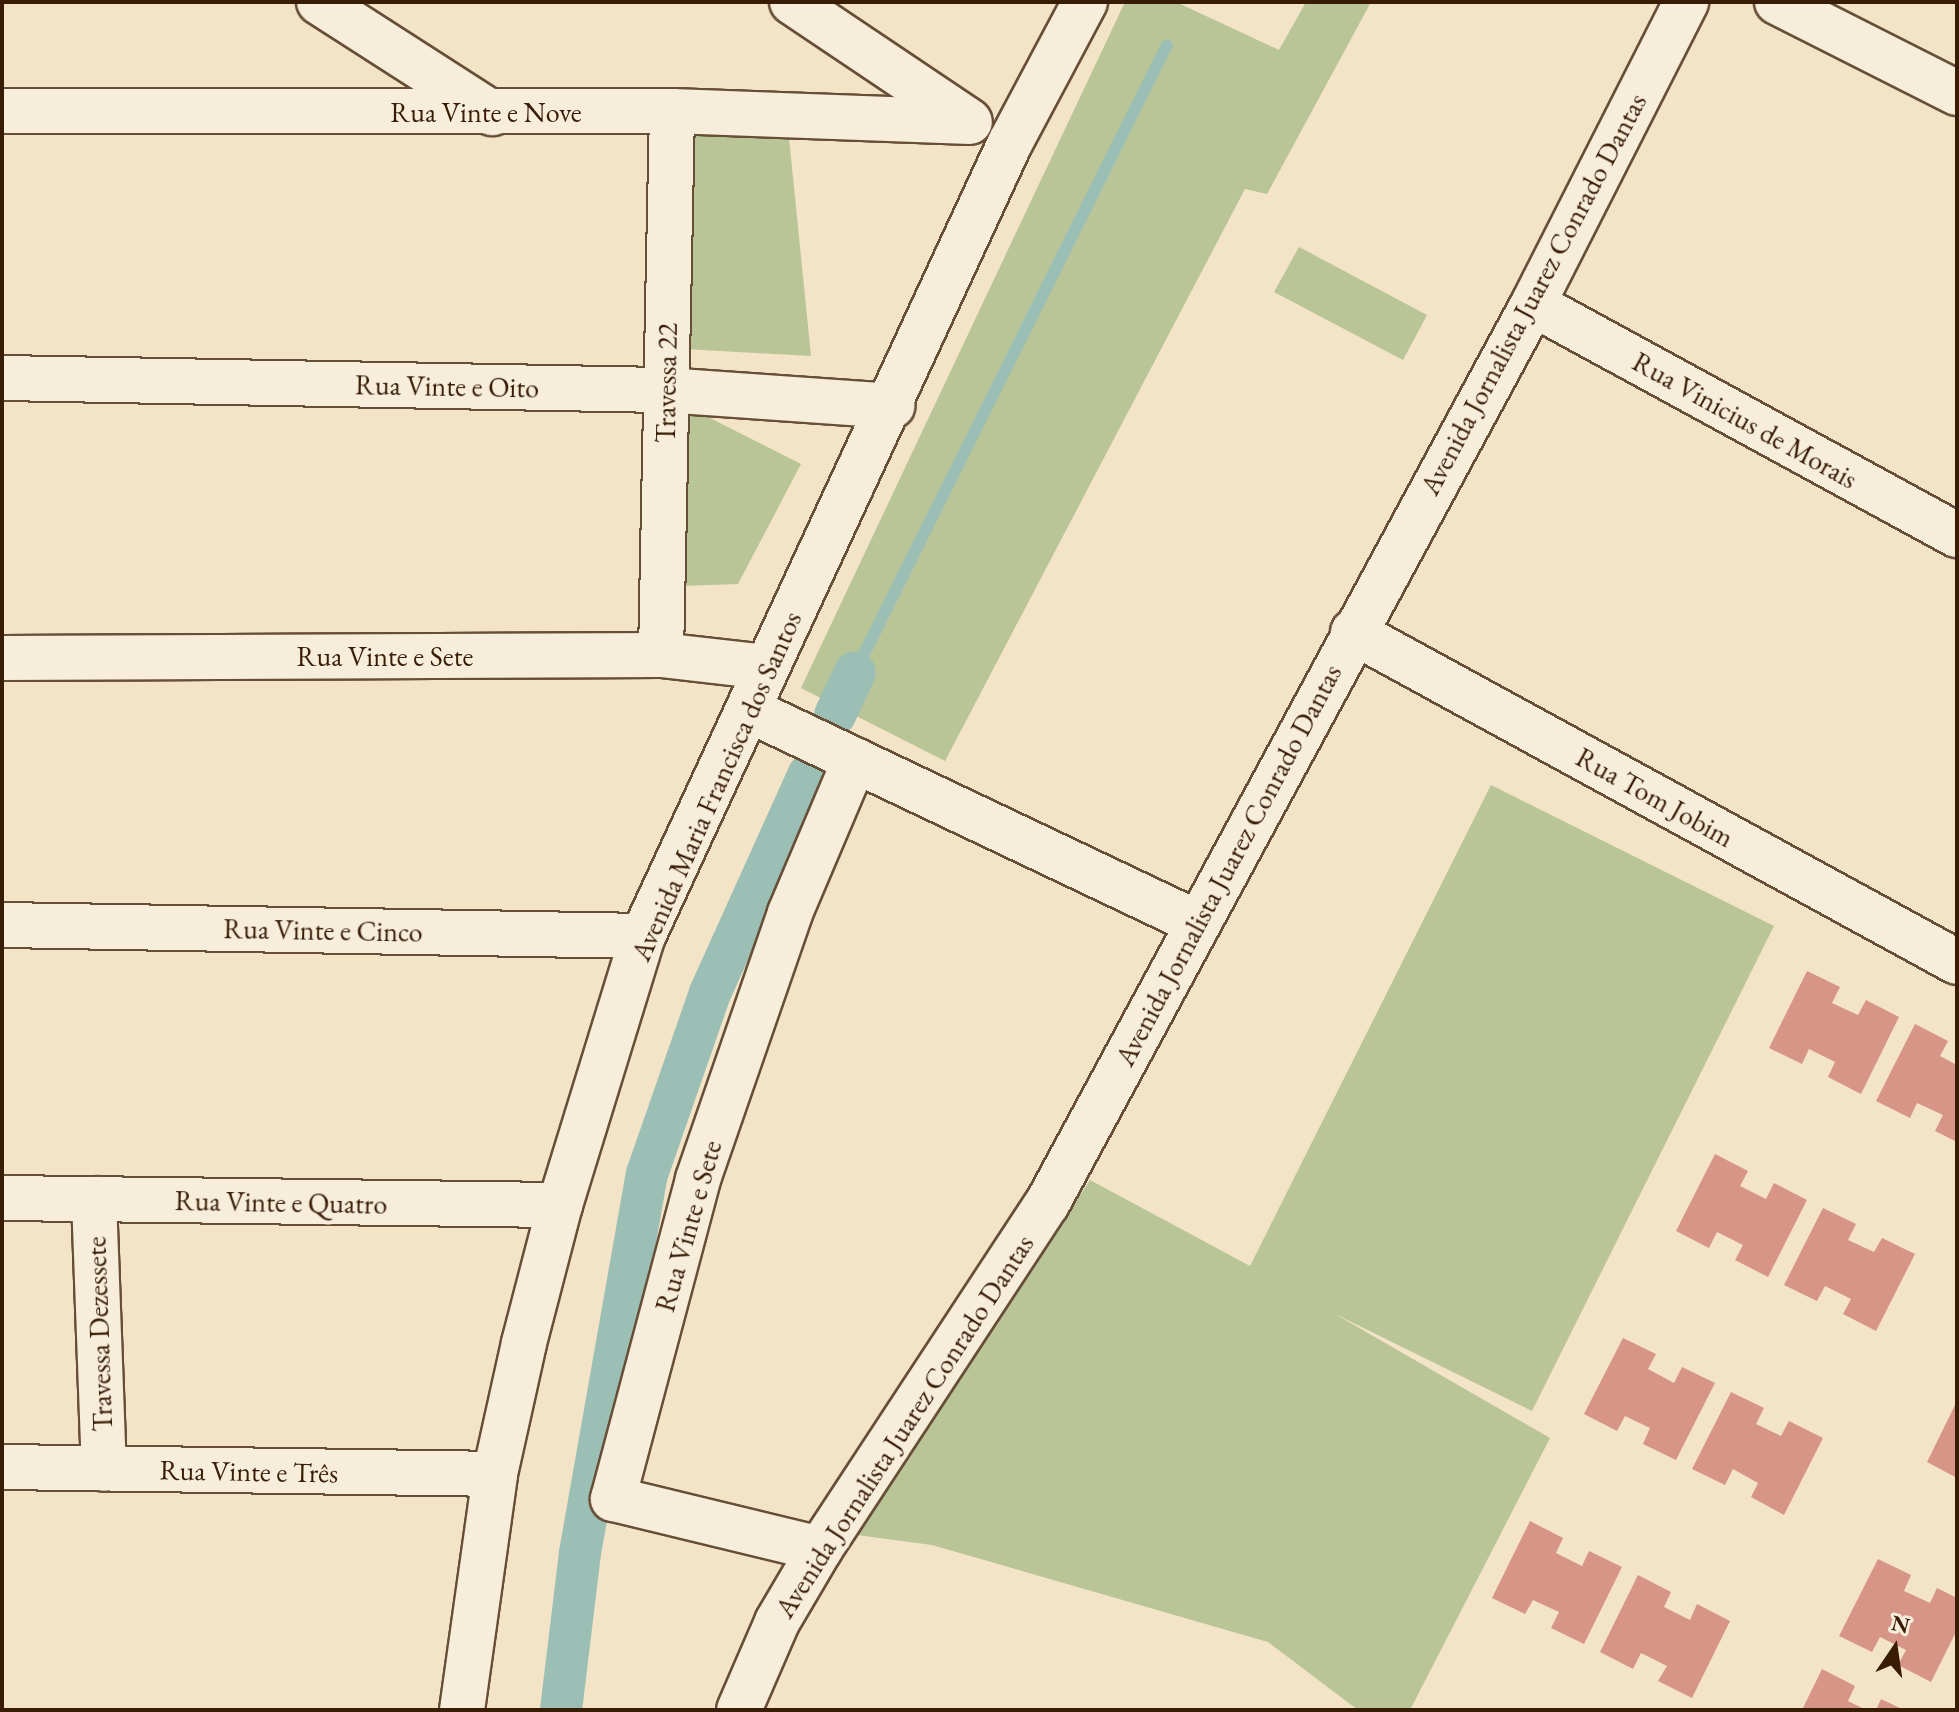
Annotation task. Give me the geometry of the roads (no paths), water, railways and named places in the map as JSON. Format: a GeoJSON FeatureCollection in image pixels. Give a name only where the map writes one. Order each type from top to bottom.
{"type":"FeatureCollection","features":[{"type":"Feature","properties":{"kind":"street"},"geometry":{"type":"LineString","coordinates":[[319,2],[492,113]]}},
{"type":"Feature","properties":{"kind":"street"},"geometry":{"type":"LineString","coordinates":[[792,2],[970,122],[1010,143]]}},
{"type":"Feature","properties":{"kind":"street","name":"Avenida Maria Francisca dos Santos"},"geometry":{"type":"LineString","coordinates":[[462,1710],[495,1474],[560,1205],[643,936],[892,406],[1010,143],[1085,2]]}},
{"type":"Feature","properties":{"kind":"street","name":"Avenida Jornalista Juarez Conrado Dantas"},"geometry":{"type":"LineString","coordinates":[[739,1710],[777,1622],[820,1549],[1047,1204],[1353,632],[1533,304],[1686,2]]}},
{"type":"Feature","properties":{"kind":"street"},"geometry":{"type":"LineString","coordinates":[[1777,2],[1957,93]]}},
{"type":"Feature","properties":{"kind":"street","name":"Rua Vinte e Nove"},"geometry":{"type":"LineString","coordinates":[[2,111],[672,111],[970,122]]}},
{"type":"Feature","properties":{"kind":"street","name":"Travessa 22"},"geometry":{"type":"LineString","coordinates":[[661,655],[672,111]]}},
{"type":"Feature","properties":{"kind":"street","name":"Rua Vinicius de Morais"},"geometry":{"type":"LineString","coordinates":[[1533,304],[1957,535]]}},
{"type":"Feature","properties":{"kind":"street","name":"Rua Vinte e Oito"},"geometry":{"type":"LineString","coordinates":[[2,378],[665,390],[892,406]]}},
{"type":"Feature","properties":{"kind":"street","name":"Rua Tom Jobim"},"geometry":{"type":"LineString","coordinates":[[1353,632],[1957,962]]}},
{"type":"Feature","properties":{"kind":"street","name":"Rua Vinte e Sete"},"geometry":{"type":"LineString","coordinates":[[2,658],[661,655],[767,667]]}},
{"type":"Feature","properties":{"kind":"street"},"geometry":{"type":"LineString","coordinates":[[749,710],[1197,923]]}},
{"type":"Feature","properties":{"kind":"street","name":"Rua Vinte e Sete"},"geometry":{"type":"LineString","coordinates":[[820,1549],[613,1499],[698,1179],[790,913],[855,760]]}},
{"type":"Feature","properties":{"kind":"street","name":"Rua Vinte e Cinco"},"geometry":{"type":"LineString","coordinates":[[2,925],[643,936]]}},
{"type":"Feature","properties":{"kind":"street","name":"Rua Vinte e Quatro"},"geometry":{"type":"LineString","coordinates":[[2,1198],[560,1205]]}},
{"type":"Feature","properties":{"kind":"street","name":"Travessa Dezessete"},"geometry":{"type":"LineString","coordinates":[[94,1199],[104,1469]]}},
{"type":"Feature","properties":{"kind":"street","name":"Rua Vinte e Três"},"geometry":{"type":"LineString","coordinates":[[2,1467],[495,1474]]}},
{"type":"Feature","properties":{"kind":"waterway"},"geometry":{"type":"LineString","coordinates":[[855,672],[1167,45]]}},
{"type":"Feature","properties":{"kind":"waterway"},"geometry":{"type":"LineString","coordinates":[[835,715],[855,672]]}},
{"type":"Feature","properties":{"kind":"waterway"},"geometry":{"type":"LineString","coordinates":[[561,1710],[580,1553],[647,1174],[710,993],[809,774]]}}]}
